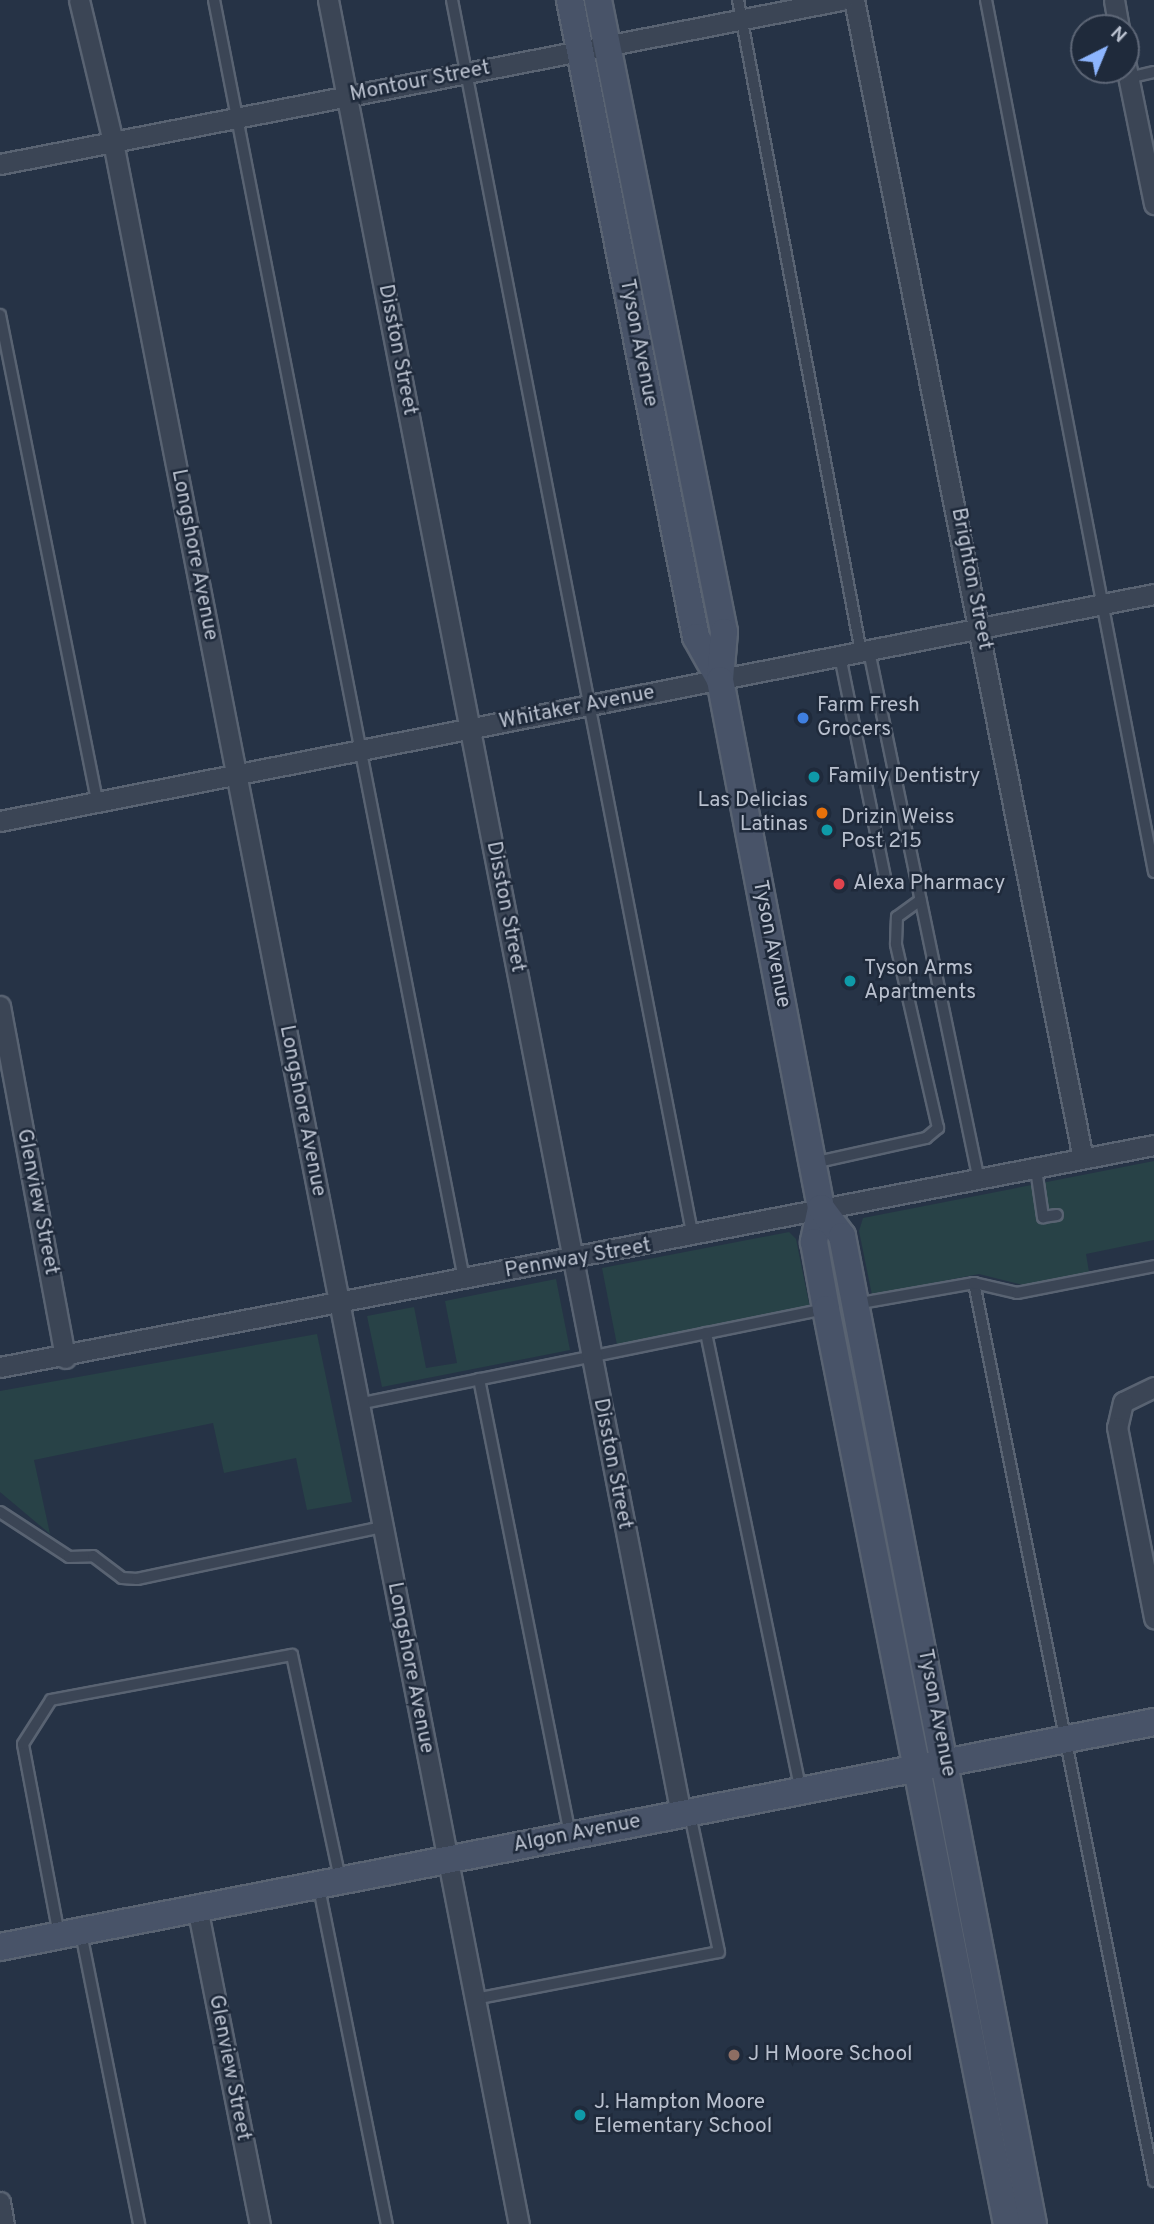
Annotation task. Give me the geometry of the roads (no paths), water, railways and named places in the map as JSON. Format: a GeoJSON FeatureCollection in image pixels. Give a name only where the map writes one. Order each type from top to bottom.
{"type":"FeatureCollection","features":[{"type":"Feature","properties":{"kind":"street","name":"Longshore Avenue"},"geometry":{"type":"LineString","coordinates":[[79,0],[113,142],[519,2224]]}},
{"type":"Feature","properties":{"kind":"street","name":"Disston Street"},"geometry":{"type":"LineString","coordinates":[[328,0],[591,1356],[685,1814]]}},
{"type":"Feature","properties":{"kind":"street","name":"Tyson Avenue"},"geometry":{"type":"LineString","coordinates":[[570,0],[696,637],[720,680]]}},
{"type":"Feature","properties":{"kind":"street","name":"Tyson Avenue"},"geometry":{"type":"LineString","coordinates":[[598,0],[724,632],[720,680],[821,1209],[814,1242],[859,1484],[1007,2224]]}},
{"type":"Feature","properties":{"kind":"street","name":"Montour Street"},"geometry":{"type":"LineString","coordinates":[[0,164],[607,46],[740,10],[841,0]]}},
{"type":"Feature","properties":{"kind":"street","name":"Brighton Street"},"geometry":{"type":"LineString","coordinates":[[854,0],[981,629],[1083,1159]]}},
{"type":"Feature","properties":{"kind":"street"},"geometry":{"type":"LineString","coordinates":[[1129,84],[1154,204]]}},
{"type":"Feature","properties":{"kind":"street"},"geometry":{"type":"LineString","coordinates":[[642,363],[669,358]]}},
{"type":"Feature","properties":{"kind":"street","name":"Whitaker Avenue"},"geometry":{"type":"LineString","coordinates":[[0,821],[1154,594]]}},
{"type":"Feature","properties":{"kind":"street","name":"Glenview Street"},"geometry":{"type":"LineString","coordinates":[[0,1006],[65,1358]]}},
{"type":"Feature","properties":{"kind":"street","name":"Pennway Street"},"geometry":{"type":"LineString","coordinates":[[0,1367],[65,1358],[464,1279],[573,1261],[821,1209],[1154,1146]]}},
{"type":"Feature","properties":{"kind":"street","name":"Tyson Avenue"},"geometry":{"type":"LineString","coordinates":[[821,1209],[842,1236],[1033,2224]]}},
{"type":"Feature","properties":{"kind":"street"},"geometry":{"type":"LineString","coordinates":[[1151,1388],[1123,1402],[1117,1427],[1154,1618]]}},
{"type":"Feature","properties":{"kind":"street"},"geometry":{"type":"LineString","coordinates":[[859,1484],[889,1478]]}},
{"type":"Feature","properties":{"kind":"street","name":"Algon Avenue"},"geometry":{"type":"LineString","coordinates":[[0,1947],[198,1912],[448,1858],[801,1793],[915,1766],[1154,1722]]}},
{"type":"Feature","properties":{"kind":"street","name":"Glenview Street"},"geometry":{"type":"LineString","coordinates":[[198,1912],[260,2224]]}},
{"type":"Feature","properties":{"kind":"street"},"geometry":{"type":"LineString","coordinates":[[970,2042],[998,2037]]}},
{"type":"Feature","properties":{"kind":"street"},"geometry":{"type":"LineString","coordinates":[[0,2202],[4,2224]]}},
{"type":"Feature","properties":{"kind":"lane"},"geometry":{"type":"LineString","coordinates":[[215,0],[357,751],[464,1279]]}},
{"type":"Feature","properties":{"kind":"lane"},"geometry":{"type":"LineString","coordinates":[[452,0],[694,1237]]}},
{"type":"Feature","properties":{"kind":"lane"},"geometry":{"type":"LineString","coordinates":[[986,0],[1100,605],[1154,872]]}},
{"type":"Feature","properties":{"kind":"lane"},"geometry":{"type":"LineString","coordinates":[[740,10],[865,651],[979,1181]]}},
{"type":"Feature","properties":{"kind":"lane"},"geometry":{"type":"LineString","coordinates":[[0,315],[97,802]]}},
{"type":"Feature","properties":{"kind":"lane"},"geometry":{"type":"LineString","coordinates":[[840,656],[885,877]]}},
{"type":"Feature","properties":{"kind":"lane"},"geometry":{"type":"LineString","coordinates":[[813,1163],[926,1138],[938,1128],[896,944],[897,918],[920,900]]}},
{"type":"Feature","properties":{"kind":"lane"},"geometry":{"type":"LineString","coordinates":[[1036,1169],[1044,1217],[1057,1215]]}},
{"type":"Feature","properties":{"kind":"lane"},"geometry":{"type":"LineString","coordinates":[[855,1304],[974,1283],[1017,1293],[1154,1266]]}},
{"type":"Feature","properties":{"kind":"lane"},"geometry":{"type":"LineString","coordinates":[[974,1283],[1154,2181]]}},
{"type":"Feature","properties":{"kind":"lane"},"geometry":{"type":"LineString","coordinates":[[358,1404],[827,1309]]}},
{"type":"Feature","properties":{"kind":"lane"},"geometry":{"type":"LineString","coordinates":[[706,1333],[801,1793]]}},
{"type":"Feature","properties":{"kind":"lane"},"geometry":{"type":"LineString","coordinates":[[479,1379],[570,1835]]}},
{"type":"Feature","properties":{"kind":"lane"},"geometry":{"type":"LineString","coordinates":[[0,1512],[69,1557],[93,1556],[122,1578],[137,1579],[382,1527]]}},
{"type":"Feature","properties":{"kind":"lane"},"geometry":{"type":"LineString","coordinates":[[139,2224],[23,1744],[51,1700],[292,1655],[387,2224]]}},
{"type":"Feature","properties":{"kind":"lane"},"geometry":{"type":"LineString","coordinates":[[475,1999],[719,1952],[704,1881],[685,1814]]}},
{"type":"Feature","properties":{"kind":"place","name":"Farm Fresh Grocers"},"geometry":{"type":"Point","coordinates":[803,718]}},
{"type":"Feature","properties":{"kind":"place","name":"Family Dentistry"},"geometry":{"type":"Point","coordinates":[814,777]}},
{"type":"Feature","properties":{"kind":"place","name":"Las Delicias Latinas"},"geometry":{"type":"Point","coordinates":[822,813]}},
{"type":"Feature","properties":{"kind":"place","name":"Drizin Weiss Post 215"},"geometry":{"type":"Point","coordinates":[827,830]}},
{"type":"Feature","properties":{"kind":"place","name":"Alexa Pharmacy"},"geometry":{"type":"Point","coordinates":[839,884]}},
{"type":"Feature","properties":{"kind":"place","name":"Tyson Arms Apartments"},"geometry":{"type":"Point","coordinates":[850,981]}},
{"type":"Feature","properties":{"kind":"place","name":"J H Moore School"},"geometry":{"type":"Point","coordinates":[734,2055]}},
{"type":"Feature","properties":{"kind":"place","name":"J. Hampton Moore Elementary School"},"geometry":{"type":"Point","coordinates":[580,2115]}}]}
